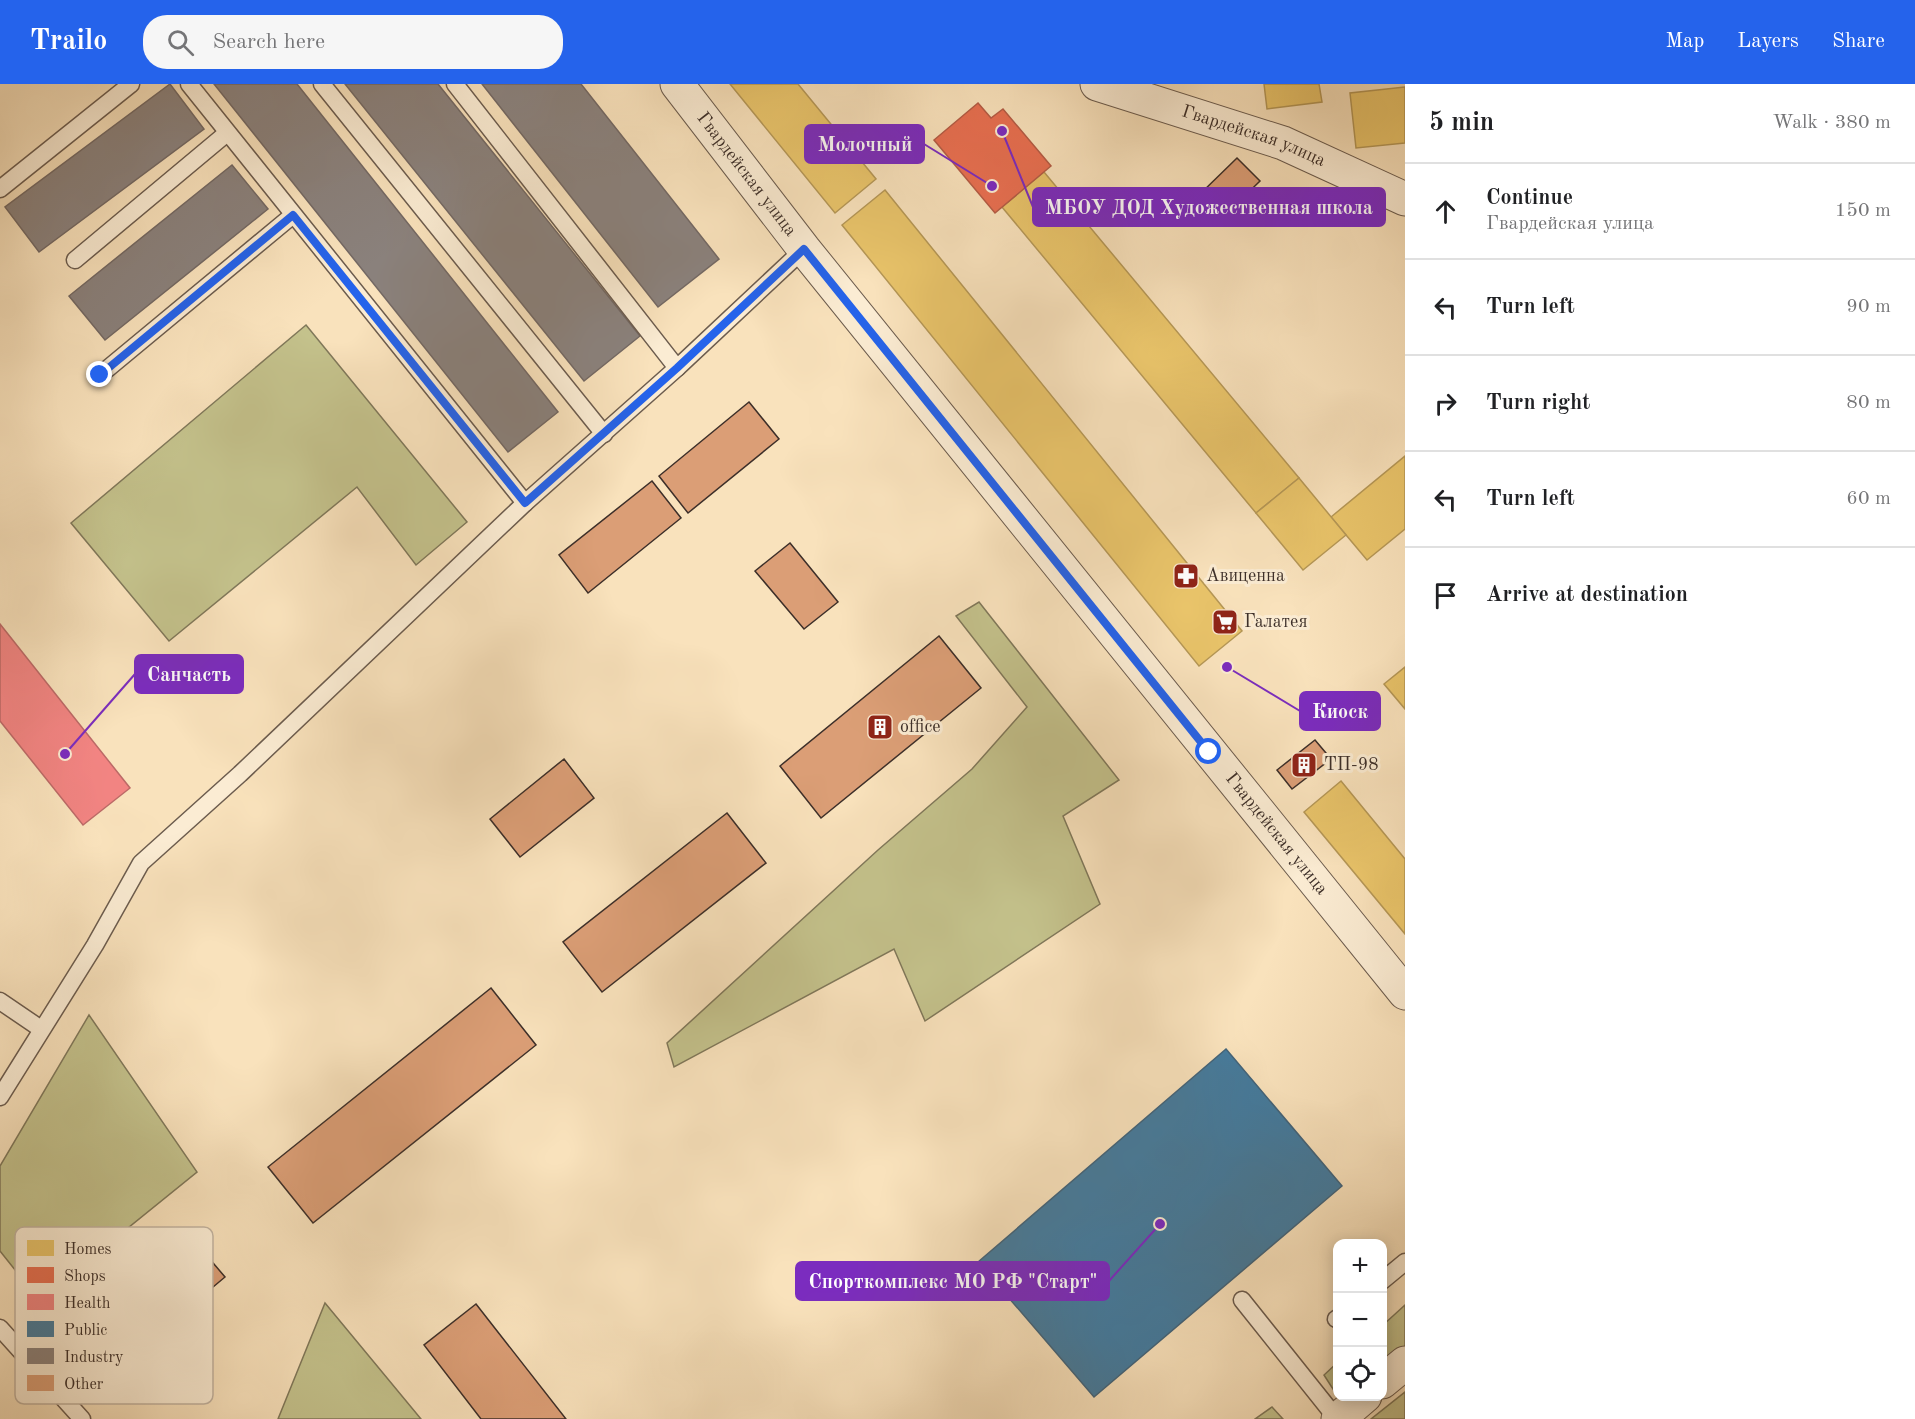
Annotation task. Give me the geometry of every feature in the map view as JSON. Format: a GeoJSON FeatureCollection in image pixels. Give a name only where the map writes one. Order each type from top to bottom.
{"type":"FeatureCollection","features":[{"type":"Feature","properties":{"kind":"street","name":"Гвардейская улица"},"geometry":{"type":"LineString","coordinates":[[677,84],[804,249],[1405,993]]}},
{"type":"Feature","properties":{"kind":"street","name":"Гвардейская улица"},"geometry":{"type":"LineString","coordinates":[[1097,84],[1283,143],[1405,199]]}},
{"type":"Feature","properties":{"kind":"street"},"geometry":{"type":"LineString","coordinates":[[1387,1379],[1405,1363]]}},
{"type":"Feature","properties":{"kind":"street"},"geometry":{"type":"LineString","coordinates":[[1338,1419],[1359,1401]]}},
{"type":"Feature","properties":{"kind":"lane"},"geometry":{"type":"LineString","coordinates":[[0,189],[131,84]]}},
{"type":"Feature","properties":{"kind":"lane"},"geometry":{"type":"LineString","coordinates":[[189,84],[525,503]]}},
{"type":"Feature","properties":{"kind":"lane"},"geometry":{"type":"LineString","coordinates":[[322,84],[604,434]]}},
{"type":"Feature","properties":{"kind":"lane"},"geometry":{"type":"LineString","coordinates":[[456,84],[677,368]]}},
{"type":"Feature","properties":{"kind":"lane"},"geometry":{"type":"LineString","coordinates":[[75,260],[228,133]]}},
{"type":"Feature","properties":{"kind":"lane"},"geometry":{"type":"LineString","coordinates":[[100,375],[293,215]]}},
{"type":"Feature","properties":{"kind":"lane"},"geometry":{"type":"LineString","coordinates":[[0,1097],[95,945],[141,863],[240,774],[525,503],[677,368],[804,249]]}},
{"type":"Feature","properties":{"kind":"lane"},"geometry":{"type":"LineString","coordinates":[[0,1001],[41,1029]]}},
{"type":"Feature","properties":{"kind":"lane"},"geometry":{"type":"LineString","coordinates":[[1387,1278],[1405,1262]]}},
{"type":"Feature","properties":{"kind":"lane"},"geometry":{"type":"LineString","coordinates":[[1242,1300],[1338,1419]]}},
{"type":"Feature","properties":{"kind":"lane"},"geometry":{"type":"LineString","coordinates":[[0,1328],[15,1345]]}},
{"type":"Feature","properties":{"kind":"lane"},"geometry":{"type":"LineString","coordinates":[[68,1404],[82,1419]]}},
{"type":"Feature","properties":{"kind":"shaded area"},"geometry":{"type":"Polygon","coordinates":[[[306,325],[467,522],[416,565],[357,487],[169,641],[71,523],[306,325]]]}},
{"type":"Feature","properties":{"kind":"shaded area"},"geometry":{"type":"Polygon","coordinates":[[[979,602],[1119,780],[1063,816],[1100,904],[925,1021],[894,949],[674,1067],[667,1043],[878,850],[972,769],[1027,707],[956,616],[979,602]]]}},
{"type":"Feature","properties":{"kind":"shaded area"},"geometry":{"type":"Polygon","coordinates":[[[89,1015],[197,1172],[129,1227],[15,1227],[15,1270],[0,1251],[0,1166],[89,1015]]]}},
{"type":"Feature","properties":{"kind":"shaded area"},"geometry":{"type":"Polygon","coordinates":[[[325,1303],[421,1419],[278,1419],[325,1303]]]}},
{"type":"Feature","properties":{"kind":"shaded area"},"geometry":{"type":"Polygon","coordinates":[[[1405,1305],[1405,1346],[1387,1362],[1387,1347],[1387,1321],[1405,1305]]]}},
{"type":"Feature","properties":{"kind":"shaded area"},"geometry":{"type":"Polygon","coordinates":[[[1333,1367],[1333,1389],[1324,1375],[1333,1367]]]}},
{"type":"Feature","properties":{"kind":"shaded area"},"geometry":{"type":"Polygon","coordinates":[[[1405,1392],[1405,1419],[1371,1419],[1405,1392]]]}},
{"type":"Feature","properties":{"kind":"shaded area"},"geometry":{"type":"Polygon","coordinates":[[[1272,1407],[1283,1419],[1255,1419],[1272,1407]]]}},
{"type":"Feature","properties":{"kind":"building: Homes"},"geometry":{"type":"Polygon","coordinates":[[[730,84],[798,84],[876,179],[835,213],[730,84]]]}},
{"type":"Feature","properties":{"kind":"building: Homes"},"geometry":{"type":"Polygon","coordinates":[[[1264,84],[1319,84],[1322,102],[1267,109],[1264,84]]]}},
{"type":"Feature","properties":{"kind":"building: Homes"},"geometry":{"type":"Polygon","coordinates":[[[1405,87],[1405,143],[1356,148],[1350,93],[1405,87]]]}},
{"type":"Feature","properties":{"kind":"building: Homes"},"geometry":{"type":"Polygon","coordinates":[[[1044,172],[1299,478],[1256,513],[1002,207],[1044,172]]]}},
{"type":"Feature","properties":{"kind":"building: Homes"},"geometry":{"type":"Polygon","coordinates":[[[885,190],[1242,631],[1199,666],[842,225],[885,190]]]}},
{"type":"Feature","properties":{"kind":"building: Homes"},"geometry":{"type":"Polygon","coordinates":[[[1405,456],[1405,529],[1367,560],[1331,517],[1405,456]]]}},
{"type":"Feature","properties":{"kind":"building: Homes"},"geometry":{"type":"Polygon","coordinates":[[[1299,478],[1346,535],[1303,570],[1256,513],[1299,478]]]}},
{"type":"Feature","properties":{"kind":"building: Homes"},"geometry":{"type":"Polygon","coordinates":[[[1405,667],[1405,709],[1384,684],[1405,667]]]}},
{"type":"Feature","properties":{"kind":"building: Homes"},"geometry":{"type":"Polygon","coordinates":[[[1341,781],[1405,859],[1405,934],[1304,812],[1341,781]]]}},
{"type":"Feature","properties":{"kind":"building: Shops"},"geometry":{"type":"Polygon","coordinates":[[[978,103],[991,118],[1003,109],[1051,166],[995,213],[934,140],[978,103]]]}},
{"type":"Feature","properties":{"kind":"building: Health"},"geometry":{"type":"Polygon","coordinates":[[[0,624],[130,788],[83,825],[0,721],[0,624]]]}},
{"type":"Feature","properties":{"kind":"building: Public"},"geometry":{"type":"Polygon","coordinates":[[[1226,1049],[1342,1186],[1094,1397],[978,1262],[1226,1049]]]}},
{"type":"Feature","properties":{"kind":"building: Industry"},"geometry":{"type":"Polygon","coordinates":[[[170,84],[204,129],[39,252],[5,207],[170,84]]]}},
{"type":"Feature","properties":{"kind":"building: Industry"},"geometry":{"type":"Polygon","coordinates":[[[214,84],[297,84],[558,412],[508,452],[214,84]]]}},
{"type":"Feature","properties":{"kind":"building: Industry"},"geometry":{"type":"Polygon","coordinates":[[[345,84],[438,84],[640,336],[584,381],[345,84]]]}},
{"type":"Feature","properties":{"kind":"building: Industry"},"geometry":{"type":"Polygon","coordinates":[[[482,84],[581,84],[719,259],[658,307],[482,84]]]}},
{"type":"Feature","properties":{"kind":"building: Industry"},"geometry":{"type":"Polygon","coordinates":[[[232,165],[268,209],[105,340],[69,296],[232,165]]]}},
{"type":"Feature","properties":{"kind":"building: Other"},"geometry":{"type":"Polygon","coordinates":[[[1237,158],[1260,181],[1220,220],[1197,197],[1237,158]]]}},
{"type":"Feature","properties":{"kind":"building: Other"},"geometry":{"type":"Polygon","coordinates":[[[749,402],[779,439],[688,513],[659,476],[749,402]]]}},
{"type":"Feature","properties":{"kind":"building: Other"},"geometry":{"type":"Polygon","coordinates":[[[652,481],[681,518],[588,593],[559,555],[652,481]]]}},
{"type":"Feature","properties":{"kind":"building: Other"},"geometry":{"type":"Polygon","coordinates":[[[790,543],[838,602],[804,629],[755,571],[790,543]]]}},
{"type":"Feature","properties":{"kind":"building: Other","name":"office"},"geometry":{"type":"Polygon","coordinates":[[[939,636],[981,688],[821,818],[780,766],[939,636]]]}},
{"type":"Feature","properties":{"kind":"building: Other","name":"ТП-98"},"geometry":{"type":"Polygon","coordinates":[[[1315,740],[1331,759],[1292,789],[1277,770],[1315,740]]]}},
{"type":"Feature","properties":{"kind":"building: Other"},"geometry":{"type":"Polygon","coordinates":[[[564,759],[594,798],[520,857],[490,819],[564,759]]]}},
{"type":"Feature","properties":{"kind":"building: Other"},"geometry":{"type":"Polygon","coordinates":[[[727,813],[766,863],[602,992],[563,942],[727,813]]]}},
{"type":"Feature","properties":{"kind":"building: Other"},"geometry":{"type":"Polygon","coordinates":[[[491,988],[536,1045],[313,1223],[268,1167],[491,988]]]}},
{"type":"Feature","properties":{"kind":"building: Other"},"geometry":{"type":"Polygon","coordinates":[[[213,1263],[225,1277],[213,1287],[213,1263]]]}},
{"type":"Feature","properties":{"kind":"building: Other"},"geometry":{"type":"Polygon","coordinates":[[[476,1304],[566,1419],[481,1419],[424,1345],[476,1304]]]}},
{"type":"Feature","properties":{"kind":"place","name":"МБОУ ДОД Художественная школа"},"geometry":{"type":"Point","coordinates":[1002,131]}},
{"type":"Feature","properties":{"kind":"place","name":"Молочный"},"geometry":{"type":"Point","coordinates":[992,186]}},
{"type":"Feature","properties":{"kind":"place","name":"Авиценна"},"geometry":{"type":"Point","coordinates":[1186,576]}},
{"type":"Feature","properties":{"kind":"place","name":"Галатея"},"geometry":{"type":"Point","coordinates":[1225,622]}},
{"type":"Feature","properties":{"kind":"place","name":"Киоск"},"geometry":{"type":"Point","coordinates":[1227,667]}},
{"type":"Feature","properties":{"kind":"place","name":"office"},"geometry":{"type":"Point","coordinates":[880,727]}},
{"type":"Feature","properties":{"kind":"place","name":"Cанчасть"},"geometry":{"type":"Point","coordinates":[65,754]}},
{"type":"Feature","properties":{"kind":"place","name":"ТП-98"},"geometry":{"type":"Point","coordinates":[1304,765]}},
{"type":"Feature","properties":{"kind":"place","name":"Спорткомплекс МО РФ \"Старт\""},"geometry":{"type":"Point","coordinates":[1160,1224]}},
{"type":"Feature","properties":{"kind":"route"},"geometry":{"type":"LineString","coordinates":[[100,375],[293,215],[525,503],[677,368],[804,249],[1209,752]]}}]}
